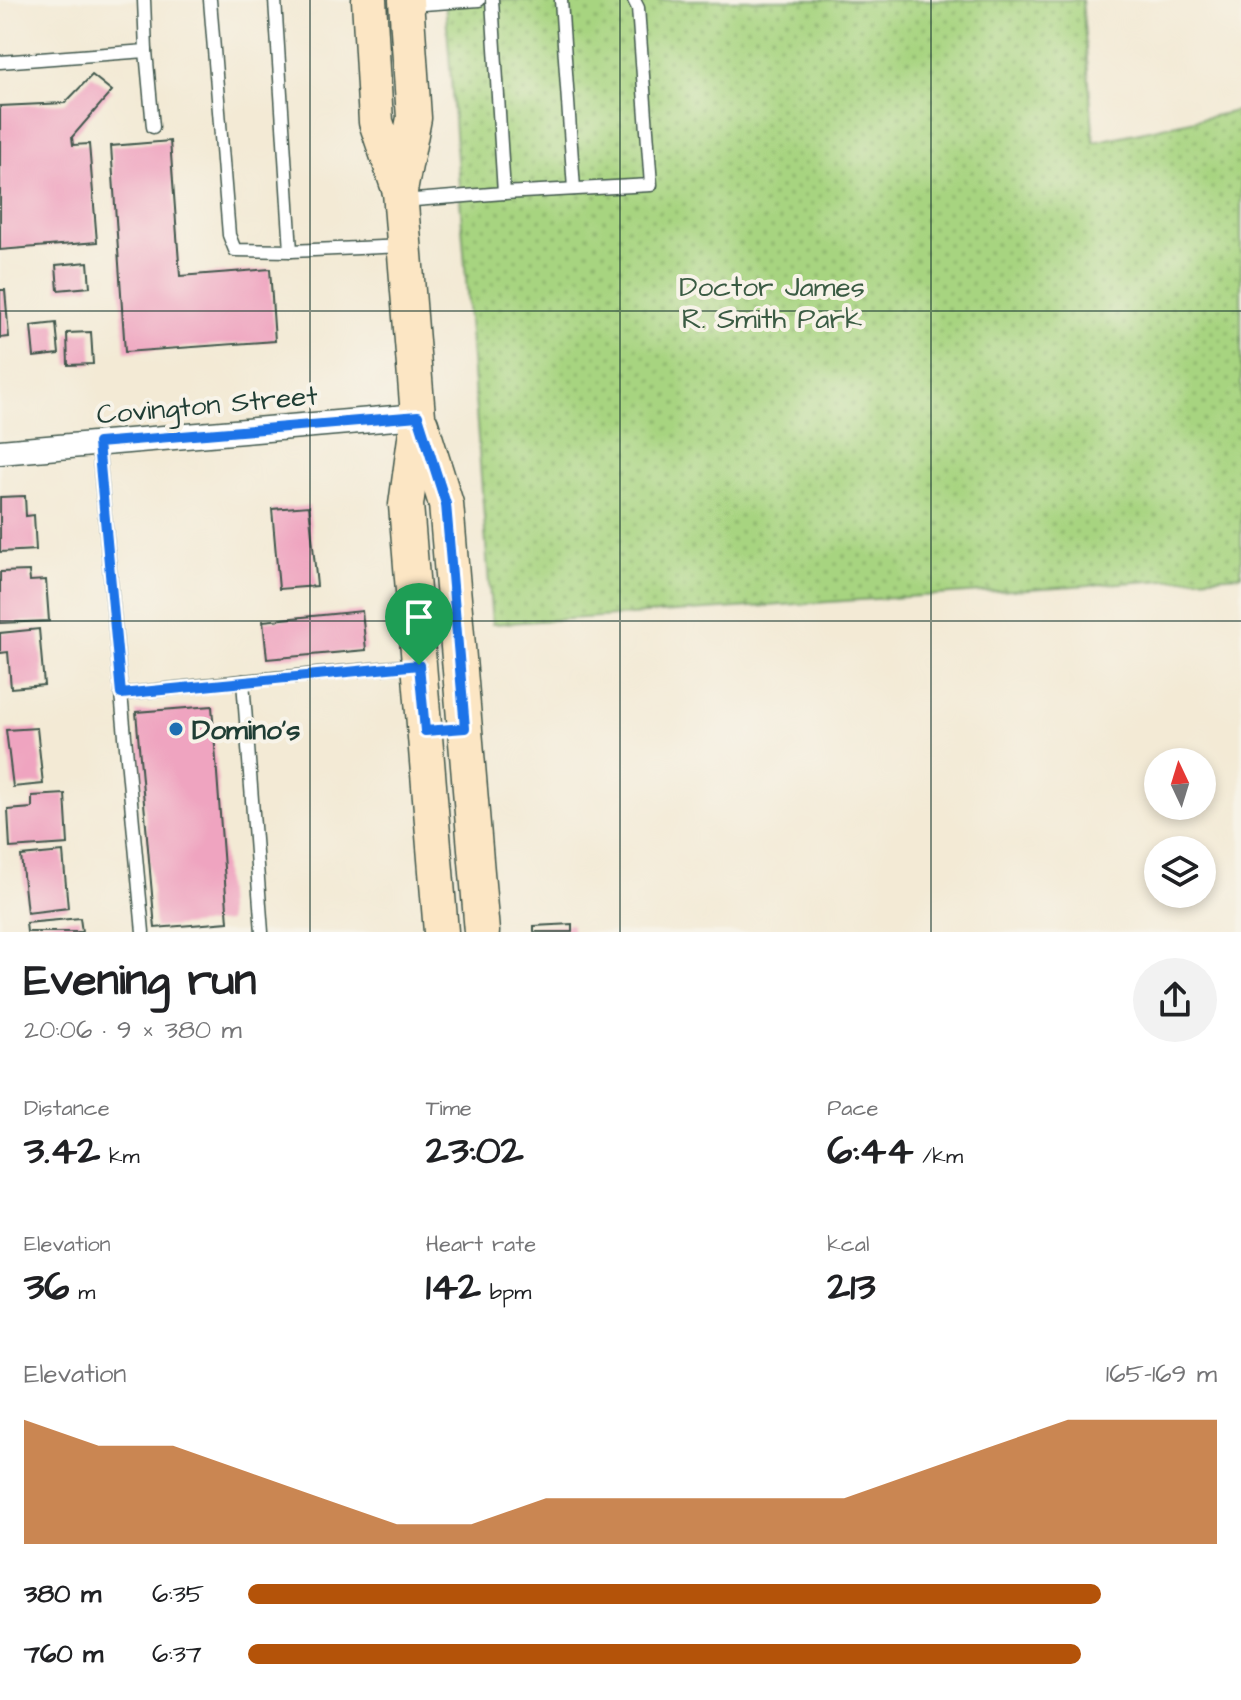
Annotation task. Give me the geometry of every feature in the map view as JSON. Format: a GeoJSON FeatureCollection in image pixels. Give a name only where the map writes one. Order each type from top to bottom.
{"type":"FeatureCollection","features":[{"type":"Feature","properties":{"kind":"street"},"geometry":{"type":"LineString","coordinates":[[369,0],[376,122],[400,196],[405,246],[418,416],[406,505],[441,932]]}},
{"type":"Feature","properties":{"kind":"street"},"geometry":{"type":"LineString","coordinates":[[400,196],[414,118],[406,3]]}},
{"type":"Feature","properties":{"kind":"street"},"geometry":{"type":"LineString","coordinates":[[418,416],[446,504],[482,932]]}},
{"type":"Feature","properties":{"kind":"street","name":"Covington Street"},"geometry":{"type":"LineString","coordinates":[[0,452],[418,416]]}},
{"type":"Feature","properties":{"kind":"street"},"geometry":{"type":"LineString","coordinates":[[425,731],[465,728]]}},
{"type":"Feature","properties":{"kind":"lane"},"geometry":{"type":"LineString","coordinates":[[144,0],[153,127]]}},
{"type":"Feature","properties":{"kind":"lane"},"geometry":{"type":"LineString","coordinates":[[210,0],[229,235],[235,250],[405,246]]}},
{"type":"Feature","properties":{"kind":"lane"},"geometry":{"type":"LineString","coordinates":[[275,0],[291,251]]}},
{"type":"Feature","properties":{"kind":"lane"},"geometry":{"type":"LineString","coordinates":[[406,3],[479,0]]}},
{"type":"Feature","properties":{"kind":"lane"},"geometry":{"type":"LineString","coordinates":[[492,0],[504,193]]}},
{"type":"Feature","properties":{"kind":"lane"},"geometry":{"type":"LineString","coordinates":[[561,0],[574,189]]}},
{"type":"Feature","properties":{"kind":"lane"},"geometry":{"type":"LineString","coordinates":[[400,196],[651,185],[638,8],[634,0]]}},
{"type":"Feature","properties":{"kind":"lane"},"geometry":{"type":"LineString","coordinates":[[0,62],[146,51]]}},
{"type":"Feature","properties":{"kind":"lane"},"geometry":{"type":"LineString","coordinates":[[98,443],[143,932]]}},
{"type":"Feature","properties":{"kind":"lane"},"geometry":{"type":"LineString","coordinates":[[121,694],[419,665]]}},
{"type":"Feature","properties":{"kind":"lane"},"geometry":{"type":"LineString","coordinates":[[243,681],[262,932]]}},
{"type":"Feature","properties":{"kind":"green space","name":"Doctor James R. Smith Park"},"geometry":{"type":"Polygon","coordinates":[[[445,0],[1082,0],[1094,142],[1241,110],[1241,575],[492,624],[445,0]]]}},
{"type":"Feature","properties":{"kind":"building"},"geometry":{"type":"Polygon","coordinates":[[[92,75],[112,91],[72,137],[73,145],[89,144],[97,242],[0,250],[0,106],[65,103],[92,75]]]}},
{"type":"Feature","properties":{"kind":"building"},"geometry":{"type":"Polygon","coordinates":[[[170,141],[180,276],[270,269],[275,341],[125,352],[111,146],[170,141]]]}},
{"type":"Feature","properties":{"kind":"building"},"geometry":{"type":"Polygon","coordinates":[[[88,262],[90,287],[58,290],[56,265],[88,262]]]}},
{"type":"Feature","properties":{"kind":"building"},"geometry":{"type":"Polygon","coordinates":[[[0,290],[5,290],[9,337],[0,338],[0,290]]]}},
{"type":"Feature","properties":{"kind":"building"},"geometry":{"type":"Polygon","coordinates":[[[56,323],[59,354],[34,357],[31,326],[56,323]]]}},
{"type":"Feature","properties":{"kind":"building"},"geometry":{"type":"Polygon","coordinates":[[[91,332],[93,364],[68,365],[67,333],[91,332]]]}},
{"type":"Feature","properties":{"kind":"building"},"geometry":{"type":"Polygon","coordinates":[[[25,496],[26,516],[34,515],[36,550],[0,552],[0,497],[25,496]]]}},
{"type":"Feature","properties":{"kind":"building"},"geometry":{"type":"Polygon","coordinates":[[[309,506],[317,586],[279,589],[272,509],[309,506]]]}},
{"type":"Feature","properties":{"kind":"building"},"geometry":{"type":"Polygon","coordinates":[[[29,571],[30,581],[46,580],[49,621],[0,623],[0,572],[29,571]]]}},
{"type":"Feature","properties":{"kind":"building"},"geometry":{"type":"Polygon","coordinates":[[[362,611],[366,650],[267,659],[263,621],[362,611]]]}},
{"type":"Feature","properties":{"kind":"building"},"geometry":{"type":"Polygon","coordinates":[[[39,629],[44,685],[11,688],[8,652],[0,653],[0,633],[39,629]]]}},
{"type":"Feature","properties":{"kind":"building"},"geometry":{"type":"Polygon","coordinates":[[[212,706],[228,922],[155,928],[136,712],[212,706]]]}},
{"type":"Feature","properties":{"kind":"building"},"geometry":{"type":"Polygon","coordinates":[[[37,728],[43,784],[13,787],[6,730],[37,728]]]}},
{"type":"Feature","properties":{"kind":"building"},"geometry":{"type":"Polygon","coordinates":[[[65,794],[68,844],[10,848],[8,810],[32,808],[32,796],[65,794]]]}},
{"type":"Feature","properties":{"kind":"building"},"geometry":{"type":"Polygon","coordinates":[[[63,852],[68,908],[27,913],[21,856],[63,852]]]}},
{"type":"Feature","properties":{"kind":"building"},"geometry":{"type":"Polygon","coordinates":[[[80,918],[82,932],[27,932],[26,923],[80,918]]]}},
{"type":"Feature","properties":{"kind":"building"},"geometry":{"type":"Polygon","coordinates":[[[572,924],[572,932],[534,932],[534,926],[572,924]]]}},
{"type":"Feature","properties":{"kind":"place","name":"Domino's"},"geometry":{"type":"Point","coordinates":[176,729]}},
{"type":"Feature","properties":{"kind":"route"},"geometry":{"type":"LineString","coordinates":[[418,416],[446,504],[465,728],[425,731],[419,665],[121,694],[98,443],[418,416]]}}]}
